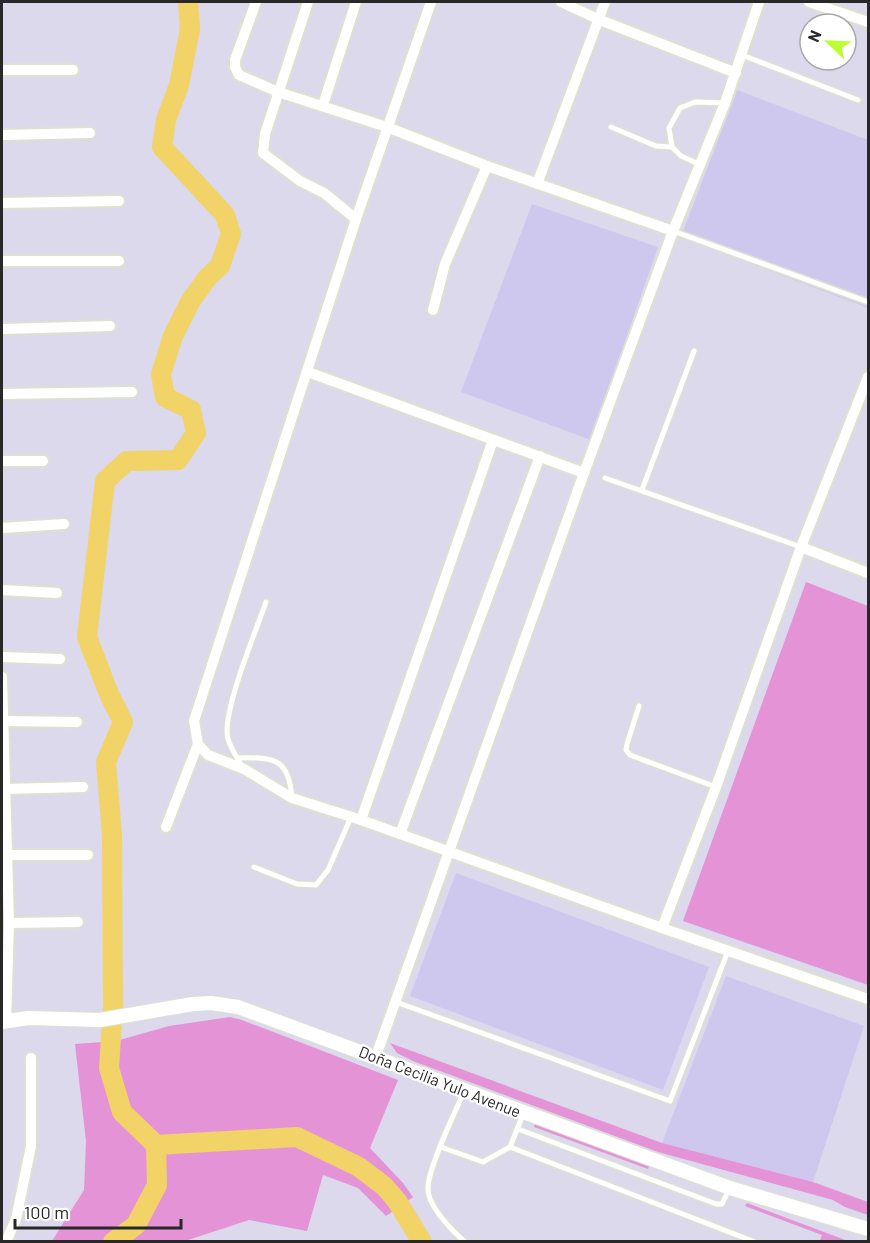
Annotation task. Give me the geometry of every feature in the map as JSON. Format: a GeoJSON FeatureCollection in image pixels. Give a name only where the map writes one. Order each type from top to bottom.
{"type":"FeatureCollection","features":[{"type":"Feature","properties":{"kind":"main road","name":"Doña Cecilia Yulo Avenue"},"geometry":{"type":"LineString","coordinates":[[4,1022],[28,1018],[100,1020],[193,1004],[211,1003],[238,1007],[730,1188],[868,1229]]}},
{"type":"Feature","properties":{"kind":"street"},"geometry":{"type":"LineString","coordinates":[[256,2],[235,60],[235,67],[239,75],[278,92],[387,127],[487,166],[674,231]]}},
{"type":"Feature","properties":{"kind":"street"},"geometry":{"type":"LineString","coordinates":[[308,2],[265,134],[263,153],[300,181],[324,194],[356,219]]}},
{"type":"Feature","properties":{"kind":"street"},"geometry":{"type":"LineString","coordinates":[[323,105],[356,2]]}},
{"type":"Feature","properties":{"kind":"street"},"geometry":{"type":"LineString","coordinates":[[166,827],[198,744],[194,721],[356,219],[431,2]]}},
{"type":"Feature","properties":{"kind":"street"},"geometry":{"type":"LineString","coordinates":[[561,2],[600,20],[736,73]]}},
{"type":"Feature","properties":{"kind":"street"},"geometry":{"type":"LineString","coordinates":[[537,184],[605,2]]}},
{"type":"Feature","properties":{"kind":"street"},"geometry":{"type":"LineString","coordinates":[[376,1056],[584,473],[674,231],[725,103],[759,2]]}},
{"type":"Feature","properties":{"kind":"street"},"geometry":{"type":"LineString","coordinates":[[809,2],[868,22]]}},
{"type":"Feature","properties":{"kind":"street"},"geometry":{"type":"LineString","coordinates":[[2,70],[73,70]]}},
{"type":"Feature","properties":{"kind":"street"},"geometry":{"type":"LineString","coordinates":[[2,135],[90,133]]}},
{"type":"Feature","properties":{"kind":"street"},"geometry":{"type":"LineString","coordinates":[[434,310],[445,264],[487,166]]}},
{"type":"Feature","properties":{"kind":"street"},"geometry":{"type":"LineString","coordinates":[[2,203],[119,201]]}},
{"type":"Feature","properties":{"kind":"street"},"geometry":{"type":"LineString","coordinates":[[2,261],[119,261]]}},
{"type":"Feature","properties":{"kind":"street"},"geometry":{"type":"LineString","coordinates":[[2,329],[110,326]]}},
{"type":"Feature","properties":{"kind":"street"},"geometry":{"type":"LineString","coordinates":[[308,372],[584,473]]}},
{"type":"Feature","properties":{"kind":"street"},"geometry":{"type":"LineString","coordinates":[[662,928],[716,787],[801,547],[868,377]]}},
{"type":"Feature","properties":{"kind":"street"},"geometry":{"type":"LineString","coordinates":[[2,394],[132,393]]}},
{"type":"Feature","properties":{"kind":"street"},"geometry":{"type":"LineString","coordinates":[[356,818],[493,440]]}},
{"type":"Feature","properties":{"kind":"street"},"geometry":{"type":"LineString","coordinates":[[400,834],[540,456]]}},
{"type":"Feature","properties":{"kind":"street"},"geometry":{"type":"LineString","coordinates":[[2,461],[43,461]]}},
{"type":"Feature","properties":{"kind":"street"},"geometry":{"type":"LineString","coordinates":[[2,528],[64,524]]}},
{"type":"Feature","properties":{"kind":"street"},"geometry":{"type":"LineString","coordinates":[[801,547],[868,573]]}},
{"type":"Feature","properties":{"kind":"street"},"geometry":{"type":"LineString","coordinates":[[2,590],[57,593]]}},
{"type":"Feature","properties":{"kind":"street"},"geometry":{"type":"LineString","coordinates":[[2,657],[60,659]]}},
{"type":"Feature","properties":{"kind":"street"},"geometry":{"type":"LineString","coordinates":[[2,677],[4,823],[7,855],[4,893],[9,923],[4,957],[4,1022]]}},
{"type":"Feature","properties":{"kind":"street"},"geometry":{"type":"LineString","coordinates":[[4,721],[77,722]]}},
{"type":"Feature","properties":{"kind":"street"},"geometry":{"type":"LineString","coordinates":[[198,744],[208,754],[244,770],[292,798],[356,818],[480,864],[868,999]]}},
{"type":"Feature","properties":{"kind":"street"},"geometry":{"type":"LineString","coordinates":[[5,789],[83,787]]}},
{"type":"Feature","properties":{"kind":"street"},"geometry":{"type":"LineString","coordinates":[[7,855],[88,855]]}},
{"type":"Feature","properties":{"kind":"street"},"geometry":{"type":"LineString","coordinates":[[9,923],[78,922]]}},
{"type":"Feature","properties":{"kind":"street"},"geometry":{"type":"LineString","coordinates":[[6,1242],[16,1219],[31,1146],[31,1058]]}},
{"type":"Feature","properties":{"kind":"lane"},"geometry":{"type":"LineString","coordinates":[[742,55],[858,100]]}},
{"type":"Feature","properties":{"kind":"lane"},"geometry":{"type":"LineString","coordinates":[[701,165],[681,156],[672,147],[669,128],[680,108],[695,102],[725,103]]}},
{"type":"Feature","properties":{"kind":"lane"},"geometry":{"type":"LineString","coordinates":[[611,127],[656,146],[672,147]]}},
{"type":"Feature","properties":{"kind":"lane"},"geometry":{"type":"LineString","coordinates":[[674,231],[868,302]]}},
{"type":"Feature","properties":{"kind":"lane"},"geometry":{"type":"LineString","coordinates":[[642,490],[694,351]]}},
{"type":"Feature","properties":{"kind":"lane"},"geometry":{"type":"LineString","coordinates":[[605,478],[801,547]]}},
{"type":"Feature","properties":{"kind":"lane"},"geometry":{"type":"LineString","coordinates":[[244,770],[228,740],[226,722],[266,602]]}},
{"type":"Feature","properties":{"kind":"lane"},"geometry":{"type":"LineString","coordinates":[[639,706],[627,744],[626,750],[630,755],[716,787]]}},
{"type":"Feature","properties":{"kind":"lane"},"geometry":{"type":"LineString","coordinates":[[238,758],[258,758],[278,763],[285,768],[291,780],[292,798]]}},
{"type":"Feature","properties":{"kind":"lane"},"geometry":{"type":"LineString","coordinates":[[254,867],[297,884],[316,885],[328,870],[356,818]]}},
{"type":"Feature","properties":{"kind":"lane"},"geometry":{"type":"LineString","coordinates":[[396,1002],[670,1101],[728,951]]}},
{"type":"Feature","properties":{"kind":"lane"},"geometry":{"type":"LineString","coordinates":[[464,1090],[429,1179],[428,1193],[440,1215],[465,1242]]}},
{"type":"Feature","properties":{"kind":"lane"},"geometry":{"type":"LineString","coordinates":[[441,1147],[483,1162],[510,1147],[524,1112]]}},
{"type":"Feature","properties":{"kind":"lane"},"geometry":{"type":"LineString","coordinates":[[518,1129],[716,1204],[722,1204],[730,1188]]}},
{"type":"Feature","properties":{"kind":"lane"},"geometry":{"type":"LineString","coordinates":[[510,1147],[755,1242]]}},
{"type":"Feature","properties":{"kind":"shaded area"},"geometry":{"type":"Polygon","coordinates":[[[737,90],[868,140],[868,308],[681,237],[737,90]]]}},
{"type":"Feature","properties":{"kind":"shaded area"},"geometry":{"type":"Polygon","coordinates":[[[532,204],[658,247],[591,440],[461,392],[532,204]]]}},
{"type":"Feature","properties":{"kind":"shaded area"},"geometry":{"type":"Polygon","coordinates":[[[806,582],[868,606],[868,985],[683,921],[806,582]]]}},
{"type":"Feature","properties":{"kind":"shaded area"},"geometry":{"type":"Polygon","coordinates":[[[456,873],[709,967],[663,1090],[410,996],[456,873]]]}},
{"type":"Feature","properties":{"kind":"shaded area"},"geometry":{"type":"Polygon","coordinates":[[[726,976],[864,1026],[813,1182],[662,1143],[726,976]]]}},
{"type":"Feature","properties":{"kind":"shaded area"},"geometry":{"type":"Polygon","coordinates":[[[230,1017],[398,1080],[370,1148],[413,1197],[386,1216],[358,1188],[323,1175],[307,1231],[249,1220],[185,1241],[52,1241],[84,1190],[86,1141],[75,1044],[116,1041],[169,1026],[230,1017]]]}},
{"type":"Feature","properties":{"kind":"shaded area"},"geometry":{"type":"Polygon","coordinates":[[[390,1043],[662,1143],[813,1182],[868,1202],[868,1215],[833,1200],[658,1152],[413,1061],[397,1053],[390,1043]]]}},
{"type":"Feature","properties":{"kind":"shaded area"},"geometry":{"type":"Polygon","coordinates":[[[535,1124],[649,1166],[648,1169],[534,1127],[535,1124]]]}},
{"type":"Feature","properties":{"kind":"shaded area"},"geometry":{"type":"Polygon","coordinates":[[[747,1203],[848,1241],[820,1240],[822,1235],[745,1206],[747,1203]]]}},
{"type":"Feature","properties":{"kind":"waterway"},"geometry":{"type":"LineString","coordinates":[[188,2],[190,29],[179,85],[166,120],[162,147],[225,215],[231,234],[220,266],[207,278],[190,302],[173,336],[161,374],[165,397],[191,410],[196,433],[178,460],[127,461],[105,481],[87,637],[109,694],[123,722],[106,762],[112,835],[113,1006],[109,1068],[122,1112],[156,1145],[297,1137],[359,1167],[384,1186],[397,1201],[422,1242]]}},
{"type":"Feature","properties":{"kind":"waterway"},"geometry":{"type":"LineString","coordinates":[[113,1242],[136,1225],[157,1185],[156,1145]]}}]}
